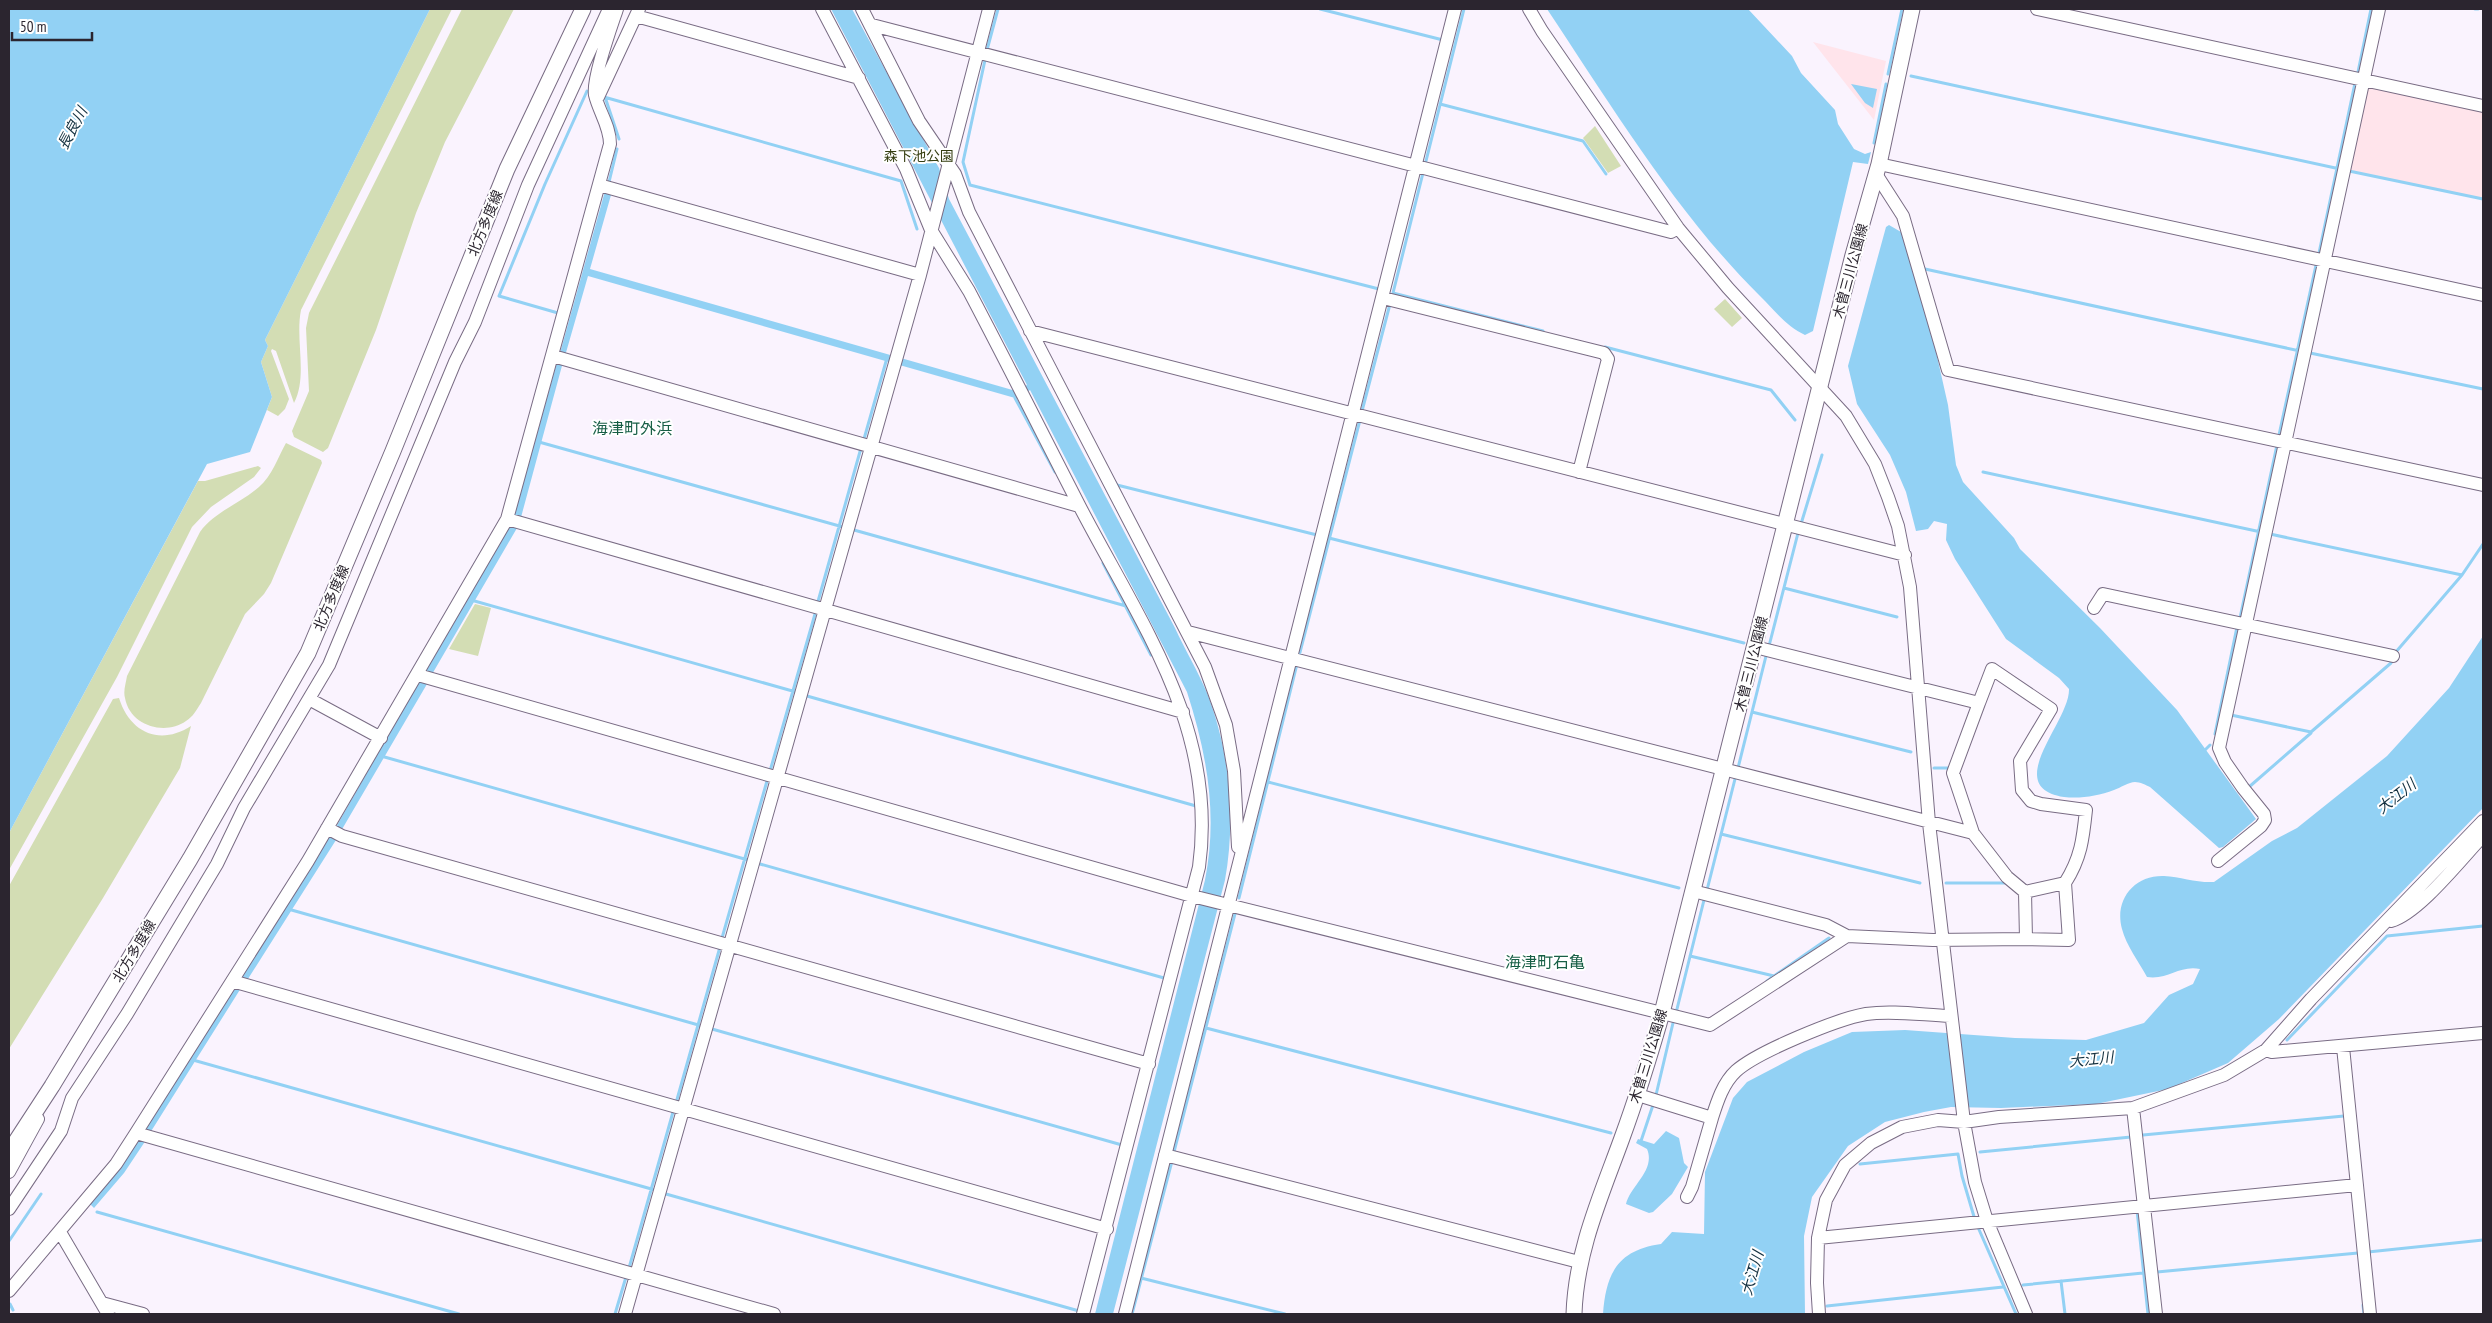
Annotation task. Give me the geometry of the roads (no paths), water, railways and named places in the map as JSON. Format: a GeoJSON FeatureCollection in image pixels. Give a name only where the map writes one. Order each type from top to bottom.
{"type":"FeatureCollection","features":[{"type":"Feature","properties":{"kind":"main road","name":"北方多度線"},"geometry":{"type":"LineString","coordinates":[[9,1152],[52,1086],[190,859],[308,654],[507,169],[584,9]]}},
{"type":"Feature","properties":{"kind":"main road","name":"木曽三川公園線"},"geometry":{"type":"LineString","coordinates":[[1574,1314],[1579,1262],[1590,1222],[1638,1095],[1662,1013],[1877,169],[1912,9]]}},
{"type":"Feature","properties":{"kind":"street"},"geometry":{"type":"LineString","coordinates":[[9,1209],[61,1131],[72,1098],[127,1014],[216,864],[244,808],[329,665],[455,362],[475,322],[528,185],[609,9]]}},
{"type":"Feature","properties":{"kind":"street"},"geometry":{"type":"LineString","coordinates":[[9,1291],[116,1164],[136,1133],[327,828],[418,675],[507,519],[610,144],[610,134],[594,94],[596,79],[617,9]]}},
{"type":"Feature","properties":{"kind":"street"},"geometry":{"type":"LineString","coordinates":[[822,9],[906,169],[932,227],[969,291],[1079,506],[1172,681],[1195,755],[1203,812],[1202,839],[1194,896],[1083,1314]]}},
{"type":"Feature","properties":{"kind":"street"},"geometry":{"type":"LineString","coordinates":[[862,9],[872,25],[919,121],[933,145],[955,174],[970,212],[1030,331],[1205,667],[1226,725],[1236,789],[1238,861]]}},
{"type":"Feature","properties":{"kind":"street"},"geometry":{"type":"LineString","coordinates":[[625,1314],[920,275],[988,9]]}},
{"type":"Feature","properties":{"kind":"street"},"geometry":{"type":"LineString","coordinates":[[1125,1314],[1227,903],[1384,298],[1415,166],[1456,9]]}},
{"type":"Feature","properties":{"kind":"street"},"geometry":{"type":"LineString","coordinates":[[1529,9],[1542,31],[1678,228],[1728,288],[1846,416],[1875,464],[1898,526],[1905,555],[1912,604],[1929,823],[1950,1020],[1975,1182],[1987,1221],[2026,1314]]}},
{"type":"Feature","properties":{"kind":"street"},"geometry":{"type":"LineString","coordinates":[[2037,9],[2483,106]]}},
{"type":"Feature","properties":{"kind":"street"},"geometry":{"type":"LineString","coordinates":[[2218,861],[2261,826],[2265,820],[2264,814],[2225,762],[2219,748],[2379,9]]}},
{"type":"Feature","properties":{"kind":"street"},"geometry":{"type":"LineString","coordinates":[[596,99],[638,12],[859,78]]}},
{"type":"Feature","properties":{"kind":"street"},"geometry":{"type":"LineString","coordinates":[[872,25],[1671,232],[1678,228]]}},
{"type":"Feature","properties":{"kind":"street"},"geometry":{"type":"LineString","coordinates":[[1877,169],[2483,295]]}},
{"type":"Feature","properties":{"kind":"street"},"geometry":{"type":"LineString","coordinates":[[1877,169],[1903,216],[1948,370],[2483,485]]}},
{"type":"Feature","properties":{"kind":"street"},"geometry":{"type":"LineString","coordinates":[[599,185],[920,275]]}},
{"type":"Feature","properties":{"kind":"street"},"geometry":{"type":"LineString","coordinates":[[1384,298],[1604,353],[1608,359],[1579,472]]}},
{"type":"Feature","properties":{"kind":"street"},"geometry":{"type":"LineString","coordinates":[[1030,331],[1905,555]]}},
{"type":"Feature","properties":{"kind":"street"},"geometry":{"type":"LineString","coordinates":[[553,356],[1079,506]]}},
{"type":"Feature","properties":{"kind":"street"},"geometry":{"type":"LineString","coordinates":[[507,519],[1183,712]]}},
{"type":"Feature","properties":{"kind":"street"},"geometry":{"type":"LineString","coordinates":[[2094,608],[2103,594],[2393,656]]}},
{"type":"Feature","properties":{"kind":"street"},"geometry":{"type":"LineString","coordinates":[[1188,632],[1973,833]]}},
{"type":"Feature","properties":{"kind":"street"},"geometry":{"type":"LineString","coordinates":[[1755,647],[1979,703]]}},
{"type":"Feature","properties":{"kind":"street"},"geometry":{"type":"LineString","coordinates":[[1693,891],[1826,926],[1847,936],[2069,940],[2065,883],[2077,864],[2082,844],[2086,810],[2031,801],[2022,790],[2019,768],[2024,752],[2051,709],[1992,669],[1953,773],[1973,833],[2007,877],[2025,892],[2026,939]]}},
{"type":"Feature","properties":{"kind":"street"},"geometry":{"type":"LineString","coordinates":[[418,675],[1194,896],[1710,1025],[1847,936]]}},
{"type":"Feature","properties":{"kind":"street"},"geometry":{"type":"LineString","coordinates":[[309,699],[381,738]]}},
{"type":"Feature","properties":{"kind":"street"},"geometry":{"type":"LineString","coordinates":[[1819,1314],[1817,1283],[1818,1238],[1826,1200],[1836,1179],[1849,1161],[1870,1143],[1902,1127],[1938,1120],[2133,1108],[2224,1075],[2266,1050],[2311,999],[2483,821]]}},
{"type":"Feature","properties":{"kind":"street"},"geometry":{"type":"LineString","coordinates":[[327,828],[351,838],[1149,1064]]}},
{"type":"Feature","properties":{"kind":"street"},"geometry":{"type":"LineString","coordinates":[[2386,922],[2402,917],[2424,898],[2483,836]]}},
{"type":"Feature","properties":{"kind":"street"},"geometry":{"type":"LineString","coordinates":[[2025,892],[2065,883]]}},
{"type":"Feature","properties":{"kind":"street"},"geometry":{"type":"LineString","coordinates":[[232,981],[1106,1229]]}},
{"type":"Feature","properties":{"kind":"street"},"geometry":{"type":"LineString","coordinates":[[1686,1197],[1692,1187],[1712,1118],[1725,1085],[1736,1071],[1758,1058],[1808,1034],[1865,1014],[1885,1013],[1950,1020]]}},
{"type":"Feature","properties":{"kind":"street"},"geometry":{"type":"LineString","coordinates":[[2266,1050],[2272,1052],[2343,1047],[2483,1032]]}},
{"type":"Feature","properties":{"kind":"street"},"geometry":{"type":"LineString","coordinates":[[2343,1047],[2370,1314]]}},
{"type":"Feature","properties":{"kind":"street"},"geometry":{"type":"LineString","coordinates":[[9,1172],[38,1118],[52,1086]]}},
{"type":"Feature","properties":{"kind":"street"},"geometry":{"type":"LineString","coordinates":[[1638,1095],[1712,1118]]}},
{"type":"Feature","properties":{"kind":"street"},"geometry":{"type":"LineString","coordinates":[[2133,1108],[2156,1314]]}},
{"type":"Feature","properties":{"kind":"street"},"geometry":{"type":"LineString","coordinates":[[136,1133],[774,1314]]}},
{"type":"Feature","properties":{"kind":"street"},"geometry":{"type":"LineString","coordinates":[[1165,1155],[1579,1262]]}},
{"type":"Feature","properties":{"kind":"street"},"geometry":{"type":"LineString","coordinates":[[1818,1238],[2357,1185]]}},
{"type":"Feature","properties":{"kind":"street"},"geometry":{"type":"LineString","coordinates":[[60,1232],[105,1309],[143,1314]]}},
{"type":"Feature","properties":{"kind":"water","name":"長良川"},"geometry":{"type":"Polygon","coordinates":[[[9,9],[430,9],[265,340],[268,346],[261,362],[272,397],[250,452],[207,464],[9,833],[9,9]]]}},
{"type":"Feature","properties":{"kind":"water"},"geometry":{"type":"Polygon","coordinates":[[[831,9],[852,9],[939,168],[949,199],[1200,677],[1215,715],[1226,762],[1229,786],[1230,833],[1225,880],[1113,1314],[1095,1314],[1205,880],[1210,832],[1208,785],[1200,738],[1187,692],[1030,390],[1019,398],[1015,398],[588,276],[565,356],[560,353],[605,191],[611,195],[590,269],[1016,391],[1027,385],[831,9]]]}},
{"type":"Feature","properties":{"kind":"water"},"geometry":{"type":"Polygon","coordinates":[[[1547,9],[1748,9],[1792,56],[1801,73],[1835,110],[1838,124],[1854,149],[1865,154],[1871,152],[1868,164],[1853,162],[1813,331],[1805,335],[1787,323],[1730,264],[1701,230],[1646,158],[1547,9]]]}},
{"type":"Feature","properties":{"kind":"water"},"geometry":{"type":"Polygon","coordinates":[[[1851,84],[1877,89],[1873,108],[1865,103],[1851,84]]]}},
{"type":"Feature","properties":{"kind":"water"},"geometry":{"type":"Polygon","coordinates":[[[1889,225],[1901,232],[1929,321],[1948,405],[1956,465],[1963,482],[2014,538],[2020,549],[2100,628],[2177,710],[2256,819],[2223,847],[2219,848],[2150,787],[2143,784],[2133,782],[2102,794],[2070,798],[2046,791],[2038,781],[2038,767],[2043,752],[2060,718],[2069,689],[2059,678],[2006,639],[1955,559],[1946,540],[1947,524],[1934,521],[1928,529],[1916,531],[1906,492],[1890,455],[1857,404],[1848,366],[1886,227],[1889,225]]]}},
{"type":"Feature","properties":{"kind":"water"},"geometry":{"type":"Polygon","coordinates":[[[557,362],[563,362],[520,521],[514,517],[557,362]]]}},
{"type":"Feature","properties":{"kind":"water"},"geometry":{"type":"Polygon","coordinates":[[[508,526],[517,528],[431,676],[425,670],[508,526]]]}},
{"type":"Feature","properties":{"kind":"water","name":"大江川"},"geometry":{"type":"Polygon","coordinates":[[[2483,636],[2483,808],[2279,1019],[2228,1063],[2168,1089],[2096,1104],[2001,1108],[1951,1107],[1885,1122],[1848,1146],[1812,1197],[1804,1236],[1805,1314],[1603,1314],[1607,1287],[1611,1275],[1625,1258],[1646,1247],[1661,1244],[1672,1232],[1704,1234],[1705,1172],[1733,1098],[1747,1082],[1804,1052],[1852,1032],[1905,1030],[2015,1038],[2086,1040],[2144,1023],[2169,995],[2193,984],[2200,969],[2186,969],[2162,976],[2147,977],[2122,929],[2121,908],[2129,891],[2135,885],[2153,877],[2164,876],[2201,882],[2214,882],[2272,841],[2297,828],[2387,756],[2449,688],[2483,636]]]}},
{"type":"Feature","properties":{"kind":"water"},"geometry":{"type":"Polygon","coordinates":[[[419,681],[427,684],[341,831],[336,827],[419,681]]]}},
{"type":"Feature","properties":{"kind":"water"},"geometry":{"type":"Polygon","coordinates":[[[330,835],[336,840],[246,982],[240,977],[330,835]]]}},
{"type":"Feature","properties":{"kind":"water"},"geometry":{"type":"Polygon","coordinates":[[[235,986],[241,988],[150,1133],[145,1129],[235,986]]]}},
{"type":"Feature","properties":{"kind":"water"},"geometry":{"type":"Polygon","coordinates":[[[1666,1131],[1679,1138],[1684,1163],[1688,1167],[1672,1194],[1653,1212],[1649,1213],[1626,1204],[1628,1197],[1648,1164],[1647,1149],[1636,1143],[1638,1139],[1654,1144],[1666,1131]]]}},
{"type":"Feature","properties":{"kind":"water"},"geometry":{"type":"Polygon","coordinates":[[[139,1138],[146,1140],[124,1173],[94,1208],[90,1204],[139,1138]]]}},
{"type":"Feature","properties":{"kind":"waterway"},"geometry":{"type":"LineString","coordinates":[[987,50],[998,9]]}},
{"type":"Feature","properties":{"kind":"waterway"},"geometry":{"type":"LineString","coordinates":[[1320,9],[1443,40]]}},
{"type":"Feature","properties":{"kind":"waterway"},"geometry":{"type":"LineString","coordinates":[[1426,161],[1464,9]]}},
{"type":"Feature","properties":{"kind":"waterway"},"geometry":{"type":"LineString","coordinates":[[1888,74],[1902,9]]}},
{"type":"Feature","properties":{"kind":"waterway"},"geometry":{"type":"LineString","coordinates":[[2358,72],[2371,9]]}},
{"type":"Feature","properties":{"kind":"waterway"},"geometry":{"type":"LineString","coordinates":[[985,60],[963,162],[970,185],[1379,289]]}},
{"type":"Feature","properties":{"kind":"waterway"},"geometry":{"type":"LineString","coordinates":[[1911,76],[2340,169]]}},
{"type":"Feature","properties":{"kind":"waterway"},"geometry":{"type":"LineString","coordinates":[[2319,253],[2355,83]]}},
{"type":"Feature","properties":{"kind":"waterway"},"geometry":{"type":"LineString","coordinates":[[1874,143],[1886,84]]}},
{"type":"Feature","properties":{"kind":"waterway"},"geometry":{"type":"LineString","coordinates":[[558,313],[499,296],[545,184],[587,91]]}},
{"type":"Feature","properties":{"kind":"waterway"},"geometry":{"type":"LineString","coordinates":[[604,97],[901,181],[917,229]]}},
{"type":"Feature","properties":{"kind":"waterway"},"geometry":{"type":"LineString","coordinates":[[605,97],[619,139]]}},
{"type":"Feature","properties":{"kind":"waterway"},"geometry":{"type":"LineString","coordinates":[[1440,104],[1583,141],[1606,174]]}},
{"type":"Feature","properties":{"kind":"waterway"},"geometry":{"type":"LineString","coordinates":[[609,182],[617,149]]}},
{"type":"Feature","properties":{"kind":"waterway"},"geometry":{"type":"LineString","coordinates":[[2349,171],[2483,199]]}},
{"type":"Feature","properties":{"kind":"waterway"},"geometry":{"type":"LineString","coordinates":[[1393,293],[1423,173]]}},
{"type":"Feature","properties":{"kind":"waterway"},"geometry":{"type":"LineString","coordinates":[[2279,435],[2316,265]]}},
{"type":"Feature","properties":{"kind":"waterway"},"geometry":{"type":"LineString","coordinates":[[1925,269],[2300,351]]}},
{"type":"Feature","properties":{"kind":"waterway"},"geometry":{"type":"LineString","coordinates":[[1393,293],[1543,331]]}},
{"type":"Feature","properties":{"kind":"waterway"},"geometry":{"type":"LineString","coordinates":[[1362,411],[1390,304]]}},
{"type":"Feature","properties":{"kind":"waterway"},"geometry":{"type":"LineString","coordinates":[[1605,347],[1771,390],[1795,420]]}},
{"type":"Feature","properties":{"kind":"waterway"},"geometry":{"type":"LineString","coordinates":[[2310,353],[2483,389]]}},
{"type":"Feature","properties":{"kind":"waterway"},"geometry":{"type":"LineString","coordinates":[[864,439],[887,358]]}},
{"type":"Feature","properties":{"kind":"waterway"},"geometry":{"type":"LineString","coordinates":[[1015,394],[1015,398],[1055,472]]}},
{"type":"Feature","properties":{"kind":"waterway"},"geometry":{"type":"LineString","coordinates":[[1299,656],[1360,420]]}},
{"type":"Feature","properties":{"kind":"waterway"},"geometry":{"type":"LineString","coordinates":[[539,442],[843,527]]}},
{"type":"Feature","properties":{"kind":"waterway"},"geometry":{"type":"LineString","coordinates":[[2240,618],[2277,445]]}},
{"type":"Feature","properties":{"kind":"waterway"},"geometry":{"type":"LineString","coordinates":[[817,605],[861,448]]}},
{"type":"Feature","properties":{"kind":"waterway"},"geometry":{"type":"LineString","coordinates":[[1801,524],[1822,455]]}},
{"type":"Feature","properties":{"kind":"waterway"},"geometry":{"type":"LineString","coordinates":[[1983,472],[2261,532]]}},
{"type":"Feature","properties":{"kind":"waterway"},"geometry":{"type":"LineString","coordinates":[[1115,482],[1117,485],[1317,535]]}},
{"type":"Feature","properties":{"kind":"waterway"},"geometry":{"type":"LineString","coordinates":[[854,530],[1126,606]]}},
{"type":"Feature","properties":{"kind":"waterway"},"geometry":{"type":"LineString","coordinates":[[1769,646],[1798,533]]}},
{"type":"Feature","properties":{"kind":"waterway"},"geometry":{"type":"LineString","coordinates":[[2270,534],[2462,575],[2483,544]]}},
{"type":"Feature","properties":{"kind":"waterway"},"geometry":{"type":"LineString","coordinates":[[1329,538],[1744,643]]}},
{"type":"Feature","properties":{"kind":"waterway"},"geometry":{"type":"LineString","coordinates":[[1103,563],[1151,655]]}},
{"type":"Feature","properties":{"kind":"waterway"},"geometry":{"type":"LineString","coordinates":[[2395,653],[2462,575]]}},
{"type":"Feature","properties":{"kind":"waterway"},"geometry":{"type":"LineString","coordinates":[[1784,588],[1897,617]]}},
{"type":"Feature","properties":{"kind":"waterway"},"geometry":{"type":"LineString","coordinates":[[471,600],[796,692]]}},
{"type":"Feature","properties":{"kind":"waterway"},"geometry":{"type":"LineString","coordinates":[[770,771],[815,614]]}},
{"type":"Feature","properties":{"kind":"waterway"},"geometry":{"type":"LineString","coordinates":[[2215,734],[2237,627]]}},
{"type":"Feature","properties":{"kind":"waterway"},"geometry":{"type":"LineString","coordinates":[[1738,768],[1766,656]]}},
{"type":"Feature","properties":{"kind":"waterway"},"geometry":{"type":"LineString","coordinates":[[2231,715],[2311,732],[2391,663]]}},
{"type":"Feature","properties":{"kind":"waterway"},"geometry":{"type":"LineString","coordinates":[[1239,898],[1297,664]]}},
{"type":"Feature","properties":{"kind":"waterway"},"geometry":{"type":"LineString","coordinates":[[807,696],[1196,806]]}},
{"type":"Feature","properties":{"kind":"waterway"},"geometry":{"type":"LineString","coordinates":[[1752,712],[1911,752]]}},
{"type":"Feature","properties":{"kind":"waterway"},"geometry":{"type":"LineString","coordinates":[[2249,787],[2311,733]]}},
{"type":"Feature","properties":{"kind":"waterway"},"geometry":{"type":"LineString","coordinates":[[2205,750],[2210,745]]}},
{"type":"Feature","properties":{"kind":"waterway"},"geometry":{"type":"LineString","coordinates":[[381,756],[748,860]]}},
{"type":"Feature","properties":{"kind":"waterway"},"geometry":{"type":"LineString","coordinates":[[1934,768],[1950,768]]}},
{"type":"Feature","properties":{"kind":"waterway"},"geometry":{"type":"LineString","coordinates":[[1707,890],[1735,779]]}},
{"type":"Feature","properties":{"kind":"waterway"},"geometry":{"type":"LineString","coordinates":[[722,938],[767,781]]}},
{"type":"Feature","properties":{"kind":"waterway"},"geometry":{"type":"LineString","coordinates":[[1268,782],[1679,888]]}},
{"type":"Feature","properties":{"kind":"waterway"},"geometry":{"type":"LineString","coordinates":[[1721,834],[1920,883]]}},
{"type":"Feature","properties":{"kind":"waterway"},"geometry":{"type":"LineString","coordinates":[[760,864],[1164,978]]}},
{"type":"Feature","properties":{"kind":"waterway"},"geometry":{"type":"LineString","coordinates":[[1946,883],[2007,883]]}},
{"type":"Feature","properties":{"kind":"waterway"},"geometry":{"type":"LineString","coordinates":[[1676,1013],[1704,900]]}},
{"type":"Feature","properties":{"kind":"waterway"},"geometry":{"type":"LineString","coordinates":[[288,909],[702,1026]]}},
{"type":"Feature","properties":{"kind":"waterway"},"geometry":{"type":"LineString","coordinates":[[1174,1152],[1236,910]]}},
{"type":"Feature","properties":{"kind":"waterway"},"geometry":{"type":"LineString","coordinates":[[2287,1040],[2387,936],[2483,926]]}},
{"type":"Feature","properties":{"kind":"waterway"},"geometry":{"type":"LineString","coordinates":[[1774,976],[1829,938]]}},
{"type":"Feature","properties":{"kind":"waterway"},"geometry":{"type":"LineString","coordinates":[[676,1103],[720,947]]}},
{"type":"Feature","properties":{"kind":"waterway"},"geometry":{"type":"LineString","coordinates":[[1690,956],[1774,976],[1767,981]]}},
{"type":"Feature","properties":{"kind":"waterway"},"geometry":{"type":"LineString","coordinates":[[1656,1095],[1673,1023]]}},
{"type":"Feature","properties":{"kind":"waterway"},"geometry":{"type":"LineString","coordinates":[[1206,1028],[1611,1133]]}},
{"type":"Feature","properties":{"kind":"waterway"},"geometry":{"type":"LineString","coordinates":[[712,1029],[1122,1145]]}},
{"type":"Feature","properties":{"kind":"waterway"},"geometry":{"type":"LineString","coordinates":[[193,1060],[655,1190]]}},
{"type":"Feature","properties":{"kind":"waterway"},"geometry":{"type":"LineString","coordinates":[[1641,1141],[1653,1105]]}},
{"type":"Feature","properties":{"kind":"waterway"},"geometry":{"type":"LineString","coordinates":[[629,1268],[673,1112]]}},
{"type":"Feature","properties":{"kind":"waterway"},"geometry":{"type":"LineString","coordinates":[[2143,1135],[2344,1116]]}},
{"type":"Feature","properties":{"kind":"waterway"},"geometry":{"type":"LineString","coordinates":[[1980,1152],[2131,1137],[2131,1140]]}},
{"type":"Feature","properties":{"kind":"waterway"},"geometry":{"type":"LineString","coordinates":[[1860,1164],[1958,1154],[1962,1176],[1975,1220]]}},
{"type":"Feature","properties":{"kind":"waterway"},"geometry":{"type":"LineString","coordinates":[[1132,1314],[1172,1161]]}},
{"type":"Feature","properties":{"kind":"waterway"},"geometry":{"type":"LineString","coordinates":[[9,1241],[41,1194]]}},
{"type":"Feature","properties":{"kind":"waterway"},"geometry":{"type":"LineString","coordinates":[[666,1194],[1079,1311]]}},
{"type":"Feature","properties":{"kind":"waterway"},"geometry":{"type":"LineString","coordinates":[[2137,1210],[2148,1314]]}},
{"type":"Feature","properties":{"kind":"waterway"},"geometry":{"type":"LineString","coordinates":[[97,1212],[459,1314]]}},
{"type":"Feature","properties":{"kind":"waterway"},"geometry":{"type":"LineString","coordinates":[[1977,1225],[2016,1314]]}},
{"type":"Feature","properties":{"kind":"waterway"},"geometry":{"type":"LineString","coordinates":[[2368,1252],[2483,1240]]}},
{"type":"Feature","properties":{"kind":"waterway"},"geometry":{"type":"LineString","coordinates":[[2157,1272],[2358,1253]]}},
{"type":"Feature","properties":{"kind":"waterway"},"geometry":{"type":"LineString","coordinates":[[2023,1285],[2143,1273]]}},
{"type":"Feature","properties":{"kind":"waterway"},"geometry":{"type":"LineString","coordinates":[[615,1314],[626,1277]]}},
{"type":"Feature","properties":{"kind":"waterway"},"geometry":{"type":"LineString","coordinates":[[1141,1278],[1285,1314]]}},
{"type":"Feature","properties":{"kind":"waterway"},"geometry":{"type":"LineString","coordinates":[[2061,1281],[2065,1314]]}},
{"type":"Feature","properties":{"kind":"waterway"},"geometry":{"type":"LineString","coordinates":[[1827,1306],[2003,1287]]}},
{"type":"Feature","properties":{"kind":"waterway"},"geometry":{"type":"LineString","coordinates":[[10,1304],[13,1310]]}},
{"type":"Feature","properties":{"kind":"waterway"},"geometry":{"type":"LineString","coordinates":[[2363,1305],[2364,1314]]}},
{"type":"Feature","properties":{"kind":"district","name":"海津町外浜"},"geometry":{"type":"Point","coordinates":[632,428]}},
{"type":"Feature","properties":{"kind":"district","name":"海津町石亀"},"geometry":{"type":"Point","coordinates":[1545,962]}},
{"type":"Feature","properties":{"kind":"park label","name":"森下池公園"},"geometry":{"type":"Point","coordinates":[919,156]}}]}
